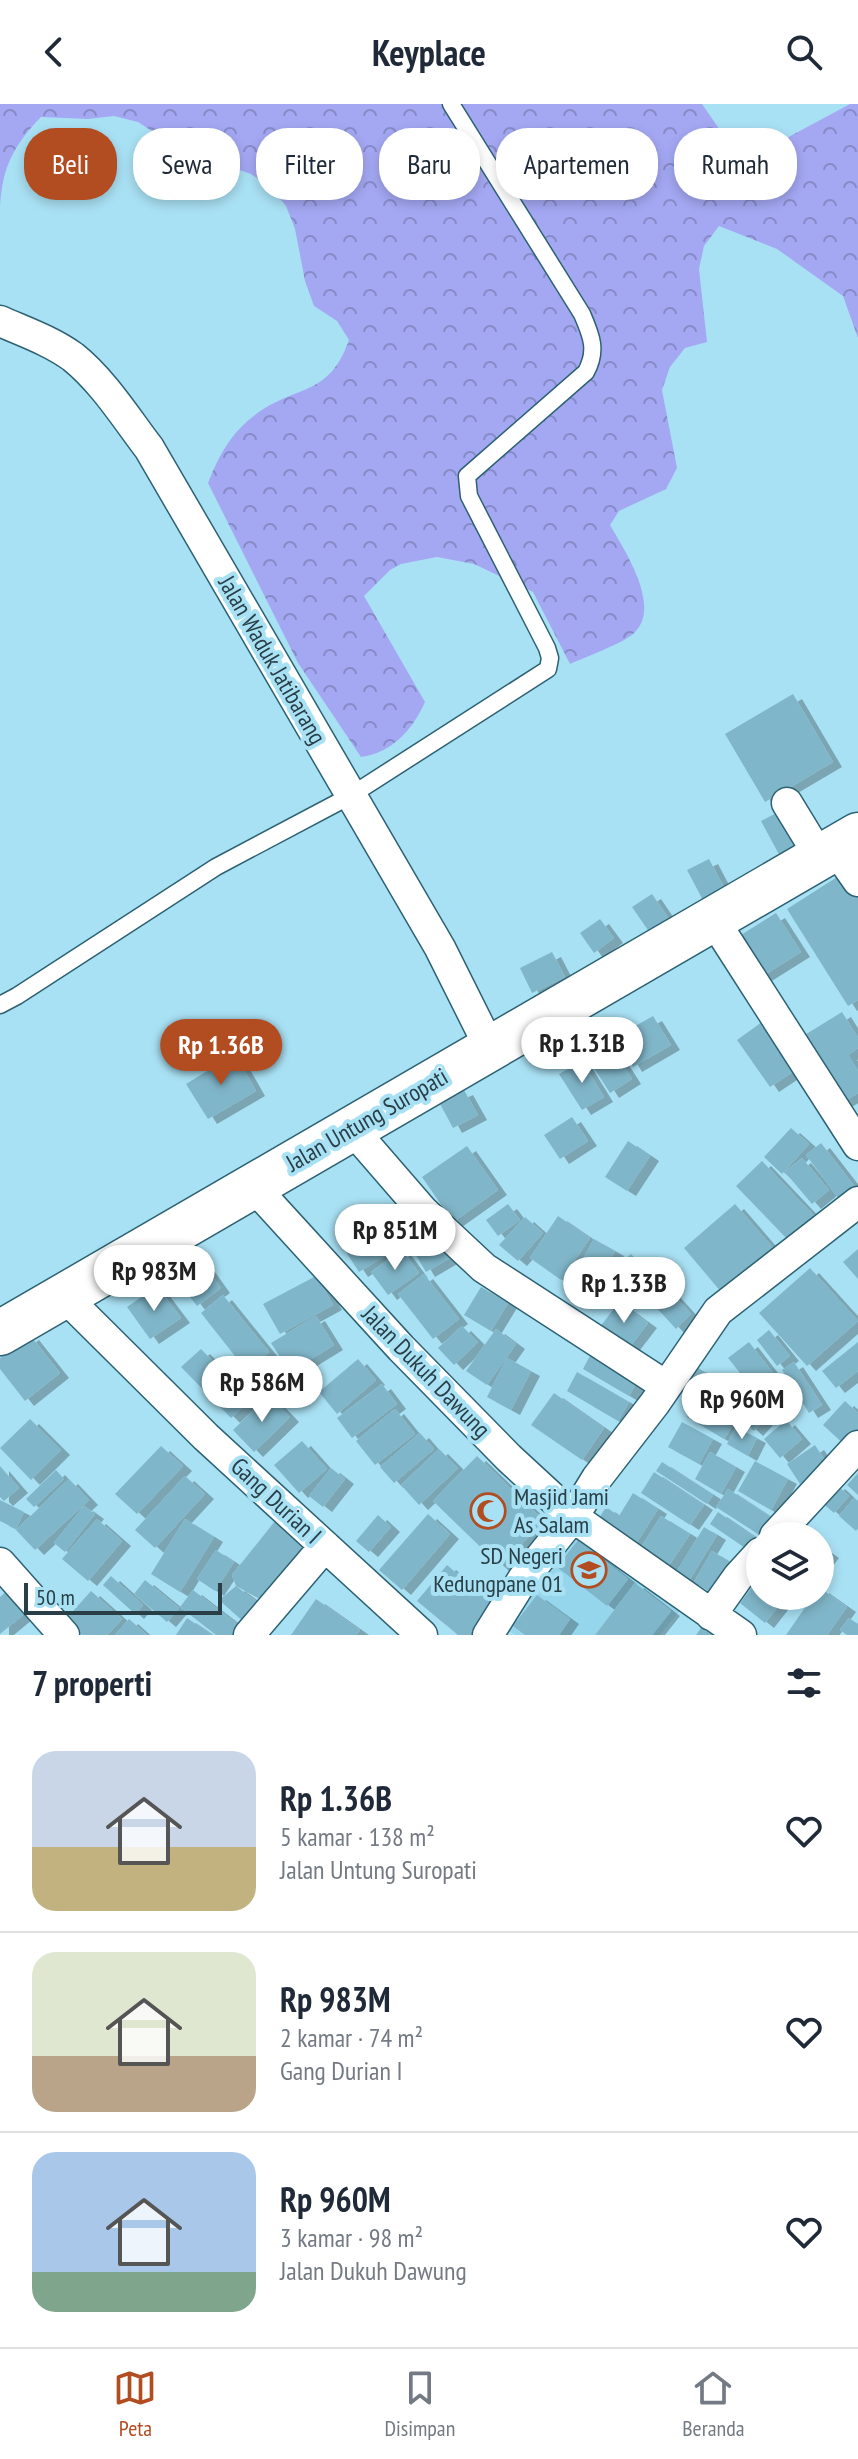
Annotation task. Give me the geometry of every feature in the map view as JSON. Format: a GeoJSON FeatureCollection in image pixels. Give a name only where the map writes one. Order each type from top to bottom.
{"type":"FeatureCollection","features":[{"type":"Feature","properties":{"kind":"main road","name":"Jalan Untung Suropati"},"geometry":{"type":"LineString","coordinates":[[0,1333],[713,919],[843,855]]}},
{"type":"Feature","properties":{"kind":"street","name":"Jalan Waduk Jatibarang"},"geometry":{"type":"LineString","coordinates":[[0,321],[51,343],[73,358],[95,378],[149,448],[440,948],[490,1048]]}},
{"type":"Feature","properties":{"kind":"street"},"geometry":{"type":"LineString","coordinates":[[787,803],[843,855]]}},
{"type":"Feature","properties":{"kind":"street"},"geometry":{"type":"LineString","coordinates":[[713,919],[858,1145]]}},
{"type":"Feature","properties":{"kind":"street"},"geometry":{"type":"LineString","coordinates":[[352,1129],[423,1211],[484,1268],[666,1386]]}},
{"type":"Feature","properties":{"kind":"street","name":"Jalan Dukuh Dawung"},"geometry":{"type":"LineString","coordinates":[[253,1186],[401,1348],[509,1458],[573,1517],[741,1635]]}},
{"type":"Feature","properties":{"kind":"street"},"geometry":{"type":"LineString","coordinates":[[488,1635],[523,1579],[573,1517],[597,1478],[718,1311],[858,1202]]}},
{"type":"Feature","properties":{"kind":"street","name":"Gang Durian I"},"geometry":{"type":"LineString","coordinates":[[64,1296],[206,1437],[422,1635]]}},
{"type":"Feature","properties":{"kind":"street"},"geometry":{"type":"LineString","coordinates":[[788,1522],[858,1446]]}},
{"type":"Feature","properties":{"kind":"street"},"geometry":{"type":"LineString","coordinates":[[249,1635],[325,1546]]}},
{"type":"Feature","properties":{"kind":"street"},"geometry":{"type":"LineString","coordinates":[[0,1563],[64,1635]]}},
{"type":"Feature","properties":{"kind":"street"},"geometry":{"type":"LineString","coordinates":[[711,1615],[746,1571]]}},
{"type":"Feature","properties":{"kind":"lane"},"geometry":{"type":"LineString","coordinates":[[0,1005],[216,867],[350,796],[544,673],[549,664],[547,648],[469,496],[467,476],[586,372],[592,361],[593,342],[582,314],[451,104]]}},
{"type":"Feature","properties":{"kind":"shaded area","name":"SD Negeri Kedungpane 01"},"geometry":{"type":"Polygon","coordinates":[[[579,1530],[681,1609],[660,1635],[515,1635],[503,1626],[579,1530]]]}},
{"type":"Feature","properties":{"kind":"green space"},"geometry":{"type":"Polygon","coordinates":[[[0,104],[702,104],[719,128],[674,128],[674,200],[797,200],[797,132],[850,104],[858,104],[858,338],[843,296],[777,249],[719,226],[704,246],[699,269],[707,342],[685,348],[670,367],[662,390],[677,468],[666,489],[619,511],[610,525],[632,564],[643,595],[641,623],[628,638],[570,664],[533,592],[474,564],[437,557],[401,564],[390,570],[364,596],[425,702],[408,730],[392,745],[361,757],[298,663],[208,483],[222,452],[241,427],[274,403],[323,380],[341,358],[349,340],[337,321],[314,306],[305,281],[295,229],[281,200],[363,200],[363,128],[256,128],[256,178],[240,170],[240,128],[147,128],[138,122],[114,116],[88,119],[41,117],[32,128],[24,128],[24,137],[6,169],[0,208],[0,104]]]}},
{"type":"Feature","properties":{"kind":"building"},"geometry":{"type":"Polygon","coordinates":[[[793,694],[833,762],[765,802],[725,734],[793,694]]]}},
{"type":"Feature","properties":{"kind":"building"},"geometry":{"type":"Polygon","coordinates":[[[786,808],[807,847],[782,860],[761,821],[786,808]]]}},
{"type":"Feature","properties":{"kind":"building"},"geometry":{"type":"Polygon","coordinates":[[[709,859],[727,893],[705,904],[687,870],[709,859]]]}},
{"type":"Feature","properties":{"kind":"building"},"geometry":{"type":"Polygon","coordinates":[[[845,872],[858,893],[858,1000],[848,1006],[787,909],[845,872]]]}},
{"type":"Feature","properties":{"kind":"building"},"geometry":{"type":"Polygon","coordinates":[[[652,894],[673,925],[654,939],[632,907],[652,894]]]}},
{"type":"Feature","properties":{"kind":"building"},"geometry":{"type":"Polygon","coordinates":[[[776,913],[801,952],[758,979],[733,940],[776,913]]]}},
{"type":"Feature","properties":{"kind":"building"},"geometry":{"type":"Polygon","coordinates":[[[600,919],[614,938],[594,953],[580,933],[600,919]]]}},
{"type":"Feature","properties":{"kind":"building"},"geometry":{"type":"Polygon","coordinates":[[[552,952],[565,977],[532,993],[520,968],[552,952]]]}},
{"type":"Feature","properties":{"kind":"building"},"geometry":{"type":"Polygon","coordinates":[[[842,1012],[858,1038],[858,1048],[848,1055],[858,1071],[858,1093],[836,1106],[795,1041],[842,1012]]]}},
{"type":"Feature","properties":{"kind":"building"},"geometry":{"type":"Polygon","coordinates":[[[653,1016],[671,1045],[633,1067],[616,1037],[653,1016]]]}},
{"type":"Feature","properties":{"kind":"building"},"geometry":{"type":"Polygon","coordinates":[[[769,1017],[803,1065],[770,1087],[737,1040],[769,1017]]]}},
{"type":"Feature","properties":{"kind":"building"},"geometry":{"type":"Polygon","coordinates":[[[609,1043],[632,1079],[610,1093],[587,1057],[609,1043]]]}},
{"type":"Feature","properties":{"kind":"building"},"geometry":{"type":"Polygon","coordinates":[[[235,1054],[256,1091],[208,1119],[186,1084],[235,1054]]]}},
{"type":"Feature","properties":{"kind":"building"},"geometry":{"type":"Polygon","coordinates":[[[582,1061],[604,1097],[582,1110],[559,1074],[582,1061]]]}},
{"type":"Feature","properties":{"kind":"building"},"geometry":{"type":"Polygon","coordinates":[[[464,1090],[478,1115],[453,1128],[439,1102],[464,1090]]]}},
{"type":"Feature","properties":{"kind":"building"},"geometry":{"type":"Polygon","coordinates":[[[572,1117],[588,1141],[560,1159],[544,1135],[572,1117]]]}},
{"type":"Feature","properties":{"kind":"building"},"geometry":{"type":"Polygon","coordinates":[[[791,1128],[809,1144],[782,1174],[764,1157],[791,1128]]]}},
{"type":"Feature","properties":{"kind":"building"},"geometry":{"type":"Polygon","coordinates":[[[628,1141],[650,1156],[627,1191],[605,1177],[628,1141]]]}},
{"type":"Feature","properties":{"kind":"building"},"geometry":{"type":"Polygon","coordinates":[[[821,1143],[855,1187],[839,1199],[806,1155],[821,1143]]]}},
{"type":"Feature","properties":{"kind":"building"},"geometry":{"type":"Polygon","coordinates":[[[467,1146],[498,1190],[453,1222],[422,1177],[467,1146]]]}},
{"type":"Feature","properties":{"kind":"building"},"geometry":{"type":"Polygon","coordinates":[[[802,1158],[829,1190],[812,1204],[785,1172],[802,1158]]]}},
{"type":"Feature","properties":{"kind":"building"},"geometry":{"type":"Polygon","coordinates":[[[762,1161],[815,1217],[789,1241],[736,1186],[762,1161]]]}},
{"type":"Feature","properties":{"kind":"building"},"geometry":{"type":"Polygon","coordinates":[[[508,1204],[520,1220],[498,1236],[486,1220],[508,1204]]]}},
{"type":"Feature","properties":{"kind":"building"},"geometry":{"type":"Polygon","coordinates":[[[735,1204],[779,1255],[727,1299],[684,1248],[735,1204]]]}},
{"type":"Feature","properties":{"kind":"building"},"geometry":{"type":"Polygon","coordinates":[[[420,1211],[432,1229],[413,1241],[401,1223],[420,1211]]]}},
{"type":"Feature","properties":{"kind":"building"},"geometry":{"type":"Polygon","coordinates":[[[558,1216],[590,1238],[561,1280],[530,1258],[558,1216]]]}},
{"type":"Feature","properties":{"kind":"building"},"geometry":{"type":"Polygon","coordinates":[[[525,1217],[543,1233],[518,1261],[499,1245],[525,1217]]]}},
{"type":"Feature","properties":{"kind":"building"},"geometry":{"type":"Polygon","coordinates":[[[392,1219],[407,1242],[359,1272],[344,1249],[392,1219]]]}},
{"type":"Feature","properties":{"kind":"building"},"geometry":{"type":"Polygon","coordinates":[[[435,1232],[450,1258],[426,1272],[411,1247],[435,1232]]]}},
{"type":"Feature","properties":{"kind":"building"},"geometry":{"type":"Polygon","coordinates":[[[594,1239],[615,1251],[589,1298],[568,1287],[594,1239]]]}},
{"type":"Feature","properties":{"kind":"building"},"geometry":{"type":"Polygon","coordinates":[[[858,1249],[858,1279],[843,1262],[858,1249]]]}},
{"type":"Feature","properties":{"kind":"building"},"geometry":{"type":"Polygon","coordinates":[[[402,1250],[419,1273],[388,1295],[371,1272],[402,1250]]]}},
{"type":"Feature","properties":{"kind":"building"},"geometry":{"type":"Polygon","coordinates":[[[631,1254],[656,1281],[639,1297],[614,1270],[631,1254]]]}},
{"type":"Feature","properties":{"kind":"building"},"geometry":{"type":"Polygon","coordinates":[[[198,1256],[221,1288],[197,1306],[173,1275],[198,1256]]]}},
{"type":"Feature","properties":{"kind":"building"},"geometry":{"type":"Polygon","coordinates":[[[810,1268],[858,1321],[807,1366],[759,1313],[810,1268]]]}},
{"type":"Feature","properties":{"kind":"building"},"geometry":{"type":"Polygon","coordinates":[[[424,1274],[459,1319],[433,1339],[398,1294],[424,1274]]]}},
{"type":"Feature","properties":{"kind":"building"},"geometry":{"type":"Polygon","coordinates":[[[316,1276],[333,1305],[280,1334],[263,1304],[316,1276]]]}},
{"type":"Feature","properties":{"kind":"building"},"geometry":{"type":"Polygon","coordinates":[[[157,1286],[181,1318],[150,1339],[127,1307],[157,1286]]]}},
{"type":"Feature","properties":{"kind":"building"},"geometry":{"type":"Polygon","coordinates":[[[481,1287],[508,1303],[491,1331],[464,1315],[481,1287]]]}},
{"type":"Feature","properties":{"kind":"building"},"geometry":{"type":"Polygon","coordinates":[[[670,1291],[691,1314],[676,1329],[654,1305],[670,1291]]]}},
{"type":"Feature","properties":{"kind":"building"},"geometry":{"type":"Polygon","coordinates":[[[223,1295],[269,1352],[246,1370],[201,1313],[223,1295]]]}},
{"type":"Feature","properties":{"kind":"building"},"geometry":{"type":"Polygon","coordinates":[[[619,1302],[648,1323],[628,1349],[600,1327],[619,1302]]]}},
{"type":"Feature","properties":{"kind":"building"},"geometry":{"type":"Polygon","coordinates":[[[316,1316],[334,1345],[290,1372],[271,1343],[316,1316]]]}},
{"type":"Feature","properties":{"kind":"building"},"geometry":{"type":"Polygon","coordinates":[[[462,1326],[478,1342],[454,1365],[438,1348],[462,1326]]]}},
{"type":"Feature","properties":{"kind":"building"},"geometry":{"type":"Polygon","coordinates":[[[496,1329],[516,1344],[487,1385],[466,1371],[496,1329]]]}},
{"type":"Feature","properties":{"kind":"building"},"geometry":{"type":"Polygon","coordinates":[[[769,1330],[790,1356],[777,1366],[757,1340],[769,1330]]]}},
{"type":"Feature","properties":{"kind":"building"},"geometry":{"type":"Polygon","coordinates":[[[30,1335],[60,1373],[25,1401],[0,1369],[0,1358],[30,1335]]]}},
{"type":"Feature","properties":{"kind":"building"},"geometry":{"type":"Polygon","coordinates":[[[749,1342],[776,1377],[756,1393],[728,1358],[749,1342]]]}},
{"type":"Feature","properties":{"kind":"building"},"geometry":{"type":"Polygon","coordinates":[[[858,1342],[858,1371],[836,1388],[822,1371],[858,1342]]]}},
{"type":"Feature","properties":{"kind":"building"},"geometry":{"type":"Polygon","coordinates":[[[201,1349],[237,1386],[254,1370],[267,1384],[231,1418],[181,1367],[201,1349]]]}},
{"type":"Feature","properties":{"kind":"building"},"geometry":{"type":"Polygon","coordinates":[[[593,1350],[640,1377],[629,1396],[583,1369],[593,1350]]]}},
{"type":"Feature","properties":{"kind":"building"},"geometry":{"type":"Polygon","coordinates":[[[507,1358],[531,1371],[511,1410],[487,1397],[507,1358]]]}},
{"type":"Feature","properties":{"kind":"building"},"geometry":{"type":"Polygon","coordinates":[[[358,1359],[376,1380],[337,1414],[319,1392],[358,1359]]]}},
{"type":"Feature","properties":{"kind":"building"},"geometry":{"type":"Polygon","coordinates":[[[794,1362],[822,1405],[809,1413],[782,1370],[794,1362]]]}},
{"type":"Feature","properties":{"kind":"building"},"geometry":{"type":"Polygon","coordinates":[[[697,1367],[732,1390],[722,1406],[687,1382],[697,1367]]]}},
{"type":"Feature","properties":{"kind":"building"},"geometry":{"type":"Polygon","coordinates":[[[577,1372],[629,1402],[618,1421],[567,1391],[577,1372]]]}},
{"type":"Feature","properties":{"kind":"building"},"geometry":{"type":"Polygon","coordinates":[[[778,1378],[796,1397],[773,1418],[755,1399],[778,1378]]]}},
{"type":"Feature","properties":{"kind":"building"},"geometry":{"type":"Polygon","coordinates":[[[382,1384],[397,1404],[352,1438],[337,1418],[382,1384]]]}},
{"type":"Feature","properties":{"kind":"building"},"geometry":{"type":"Polygon","coordinates":[[[554,1393],[604,1428],[582,1460],[531,1425],[554,1393]]]}},
{"type":"Feature","properties":{"kind":"building"},"geometry":{"type":"Polygon","coordinates":[[[269,1395],[290,1417],[254,1452],[233,1430],[269,1395]]]}},
{"type":"Feature","properties":{"kind":"building"},"geometry":{"type":"Polygon","coordinates":[[[740,1395],[766,1418],[754,1431],[729,1407],[740,1395]]]}},
{"type":"Feature","properties":{"kind":"building"},"geometry":{"type":"Polygon","coordinates":[[[700,1398],[736,1420],[724,1439],[687,1417],[700,1398]]]}},
{"type":"Feature","properties":{"kind":"building"},"geometry":{"type":"Polygon","coordinates":[[[845,1401],[858,1413],[858,1437],[848,1448],[823,1425],[845,1401]]]}},
{"type":"Feature","properties":{"kind":"building"},"geometry":{"type":"Polygon","coordinates":[[[395,1409],[415,1434],[375,1465],[356,1441],[395,1409]]]}},
{"type":"Feature","properties":{"kind":"building"},"geometry":{"type":"Polygon","coordinates":[[[30,1419],[61,1450],[31,1480],[0,1448],[30,1419]]]}},
{"type":"Feature","properties":{"kind":"building"},"geometry":{"type":"Polygon","coordinates":[[[786,1420],[802,1439],[780,1458],[764,1439],[786,1420]]]}},
{"type":"Feature","properties":{"kind":"building"},"geometry":{"type":"Polygon","coordinates":[[[682,1422],[713,1439],[699,1464],[668,1447],[682,1422]]]}},
{"type":"Feature","properties":{"kind":"building"},"geometry":{"type":"Polygon","coordinates":[[[736,1427],[757,1438],[748,1456],[727,1444],[736,1427]]]}},
{"type":"Feature","properties":{"kind":"building"},"geometry":{"type":"Polygon","coordinates":[[[420,1433],[434,1449],[394,1483],[380,1467],[420,1433]]]}},
{"type":"Feature","properties":{"kind":"building"},"geometry":{"type":"Polygon","coordinates":[[[302,1441],[327,1469],[299,1493],[274,1465],[302,1441]]]}},
{"type":"Feature","properties":{"kind":"building"},"geometry":{"type":"Polygon","coordinates":[[[815,1445],[828,1465],[800,1484],[787,1464],[815,1445]]]}},
{"type":"Feature","properties":{"kind":"building"},"geometry":{"type":"Polygon","coordinates":[[[161,1446],[183,1466],[137,1514],[115,1494],[161,1446]]]}},
{"type":"Feature","properties":{"kind":"building"},"geometry":{"type":"Polygon","coordinates":[[[439,1449],[458,1468],[419,1505],[401,1485],[439,1449]]]}},
{"type":"Feature","properties":{"kind":"building"},"geometry":{"type":"Polygon","coordinates":[[[710,1452],[736,1467],[721,1494],[695,1479],[710,1452]]]}},
{"type":"Feature","properties":{"kind":"building","name":"Masjid Jami As Salam"},"geometry":{"type":"Polygon","coordinates":[[[477,1456],[544,1521],[500,1566],[433,1501],[477,1456]]]}},
{"type":"Feature","properties":{"kind":"building"},"geometry":{"type":"Polygon","coordinates":[[[755,1461],[788,1479],[771,1510],[738,1491],[755,1461]]]}},
{"type":"Feature","properties":{"kind":"building"},"geometry":{"type":"Polygon","coordinates":[[[662,1462],[713,1495],[707,1504],[656,1471],[662,1462]]]}},
{"type":"Feature","properties":{"kind":"building"},"geometry":{"type":"Polygon","coordinates":[[[0,1466],[19,1488],[4,1501],[0,1497],[0,1466]]]}},
{"type":"Feature","properties":{"kind":"building"},"geometry":{"type":"Polygon","coordinates":[[[331,1468],[345,1479],[323,1507],[309,1496],[331,1468]]]}},
{"type":"Feature","properties":{"kind":"building"},"geometry":{"type":"Polygon","coordinates":[[[56,1470],[64,1479],[34,1507],[26,1499],[56,1470]]]}},
{"type":"Feature","properties":{"kind":"building"},"geometry":{"type":"Polygon","coordinates":[[[654,1472],[704,1505],[690,1525],[641,1493],[654,1472]]]}},
{"type":"Feature","properties":{"kind":"building"},"geometry":{"type":"Polygon","coordinates":[[[858,1473],[858,1495],[847,1485],[858,1473]]]}},
{"type":"Feature","properties":{"kind":"building"},"geometry":{"type":"Polygon","coordinates":[[[185,1476],[205,1494],[155,1548],[135,1530],[185,1476]]]}},
{"type":"Feature","properties":{"kind":"building"},"geometry":{"type":"Polygon","coordinates":[[[69,1479],[89,1500],[35,1550],[16,1530],[69,1479]]]}},
{"type":"Feature","properties":{"kind":"building"},"geometry":{"type":"Polygon","coordinates":[[[836,1484],[849,1496],[834,1513],[820,1501],[836,1484]]]}},
{"type":"Feature","properties":{"kind":"building"},"geometry":{"type":"Polygon","coordinates":[[[728,1489],[772,1518],[770,1522],[746,1522],[746,1526],[716,1507],[728,1489]]]}},
{"type":"Feature","properties":{"kind":"building"},"geometry":{"type":"Polygon","coordinates":[[[633,1493],[658,1509],[634,1547],[596,1523],[606,1507],[619,1516],[633,1493]]]}},
{"type":"Feature","properties":{"kind":"building"},"geometry":{"type":"Polygon","coordinates":[[[854,1498],[858,1501],[856,1531],[839,1516],[854,1498]]]}},
{"type":"Feature","properties":{"kind":"building"},"geometry":{"type":"Polygon","coordinates":[[[0,1500],[24,1512],[16,1529],[0,1521],[0,1500]]]}},
{"type":"Feature","properties":{"kind":"building"},"geometry":{"type":"Polygon","coordinates":[[[84,1506],[95,1514],[65,1552],[54,1543],[84,1506]]]}},
{"type":"Feature","properties":{"kind":"building"},"geometry":{"type":"Polygon","coordinates":[[[718,1512],[746,1531],[746,1549],[710,1524],[718,1512]]]}},
{"type":"Feature","properties":{"kind":"building"},"geometry":{"type":"Polygon","coordinates":[[[428,1514],[450,1534],[402,1590],[379,1570],[428,1514]]]}},
{"type":"Feature","properties":{"kind":"building"},"geometry":{"type":"Polygon","coordinates":[[[378,1515],[391,1527],[369,1552],[356,1541],[378,1515]]]}},
{"type":"Feature","properties":{"kind":"building"},"geometry":{"type":"Polygon","coordinates":[[[661,1516],[690,1534],[666,1570],[638,1552],[661,1516]]]}},
{"type":"Feature","properties":{"kind":"building"},"geometry":{"type":"Polygon","coordinates":[[[97,1519],[122,1541],[88,1581],[62,1559],[97,1519]]]}},
{"type":"Feature","properties":{"kind":"building"},"geometry":{"type":"Polygon","coordinates":[[[185,1519],[214,1537],[180,1592],[151,1574],[185,1519]]]}},
{"type":"Feature","properties":{"kind":"building"},"geometry":{"type":"Polygon","coordinates":[[[275,1521],[308,1548],[264,1601],[236,1586],[232,1575],[275,1521]]]}},
{"type":"Feature","properties":{"kind":"building"},"geometry":{"type":"Polygon","coordinates":[[[704,1527],[717,1535],[687,1584],[674,1576],[704,1527]]]}},
{"type":"Feature","properties":{"kind":"building"},"geometry":{"type":"Polygon","coordinates":[[[578,1540],[628,1579],[607,1606],[557,1567],[578,1540]]]}},
{"type":"Feature","properties":{"kind":"building"},"geometry":{"type":"Polygon","coordinates":[[[216,1550],[234,1562],[215,1591],[197,1579],[216,1550]]]}},
{"type":"Feature","properties":{"kind":"building"},"geometry":{"type":"Polygon","coordinates":[[[712,1551],[737,1566],[718,1597],[694,1582],[712,1551]]]}},
{"type":"Feature","properties":{"kind":"building"},"geometry":{"type":"Polygon","coordinates":[[[447,1565],[496,1607],[471,1635],[458,1635],[417,1601],[447,1565]]]}},
{"type":"Feature","properties":{"kind":"building"},"geometry":{"type":"Polygon","coordinates":[[[111,1576],[143,1605],[135,1614],[103,1585],[111,1576]]]}},
{"type":"Feature","properties":{"kind":"building"},"geometry":{"type":"Polygon","coordinates":[[[145,1580],[179,1608],[167,1622],[134,1594],[145,1580]]]}},
{"type":"Feature","properties":{"kind":"building"},"geometry":{"type":"Polygon","coordinates":[[[635,1583],[671,1611],[652,1635],[595,1635],[635,1583]]]}},
{"type":"Feature","properties":{"kind":"building"},"geometry":{"type":"Polygon","coordinates":[[[236,1586],[261,1605],[245,1623],[219,1600],[236,1586]]]}},
{"type":"Feature","properties":{"kind":"building"},"geometry":{"type":"Polygon","coordinates":[[[10,1588],[29,1610],[0,1634],[0,1597],[10,1588]]]}},
{"type":"Feature","properties":{"kind":"building"},"geometry":{"type":"Polygon","coordinates":[[[193,1590],[241,1627],[235,1635],[216,1635],[180,1607],[193,1590]]]}},
{"type":"Feature","properties":{"kind":"building"},"geometry":{"type":"Polygon","coordinates":[[[91,1591],[122,1619],[107,1635],[82,1635],[65,1620],[91,1591]]]}},
{"type":"Feature","properties":{"kind":"building"},"geometry":{"type":"Polygon","coordinates":[[[537,1595],[570,1619],[559,1635],[525,1635],[513,1626],[537,1595]]]}},
{"type":"Feature","properties":{"kind":"building"},"geometry":{"type":"Polygon","coordinates":[[[834,1598],[847,1607],[827,1635],[786,1635],[803,1610],[834,1610],[834,1598]]]}},
{"type":"Feature","properties":{"kind":"building"},"geometry":{"type":"Polygon","coordinates":[[[316,1599],[360,1630],[356,1635],[291,1635],[316,1599]]]}},
{"type":"Feature","properties":{"kind":"building"},"geometry":{"type":"Polygon","coordinates":[[[749,1610],[775,1610],[765,1623],[749,1610]]]}},
{"type":"Feature","properties":{"kind":"building"},"geometry":{"type":"Polygon","coordinates":[[[187,1618],[212,1635],[176,1635],[187,1618]]]}},
{"type":"Feature","properties":{"kind":"building"},"geometry":{"type":"Polygon","coordinates":[[[849,1618],[858,1624],[858,1635],[847,1635],[840,1630],[849,1618]]]}},
{"type":"Feature","properties":{"kind":"building"},"geometry":{"type":"Polygon","coordinates":[[[129,1619],[147,1635],[115,1635],[129,1619]]]}},
{"type":"Feature","properties":{"kind":"building"},"geometry":{"type":"Polygon","coordinates":[[[705,1622],[722,1635],[696,1635],[705,1622]]]}},
{"type":"Feature","properties":{"kind":"place","name":"Masjid Jami As Salam"},"geometry":{"type":"Point","coordinates":[488,1511]}},
{"type":"Feature","properties":{"kind":"place","name":"SD Negeri Kedungpane 01"},"geometry":{"type":"Point","coordinates":[589,1570]}}]}
